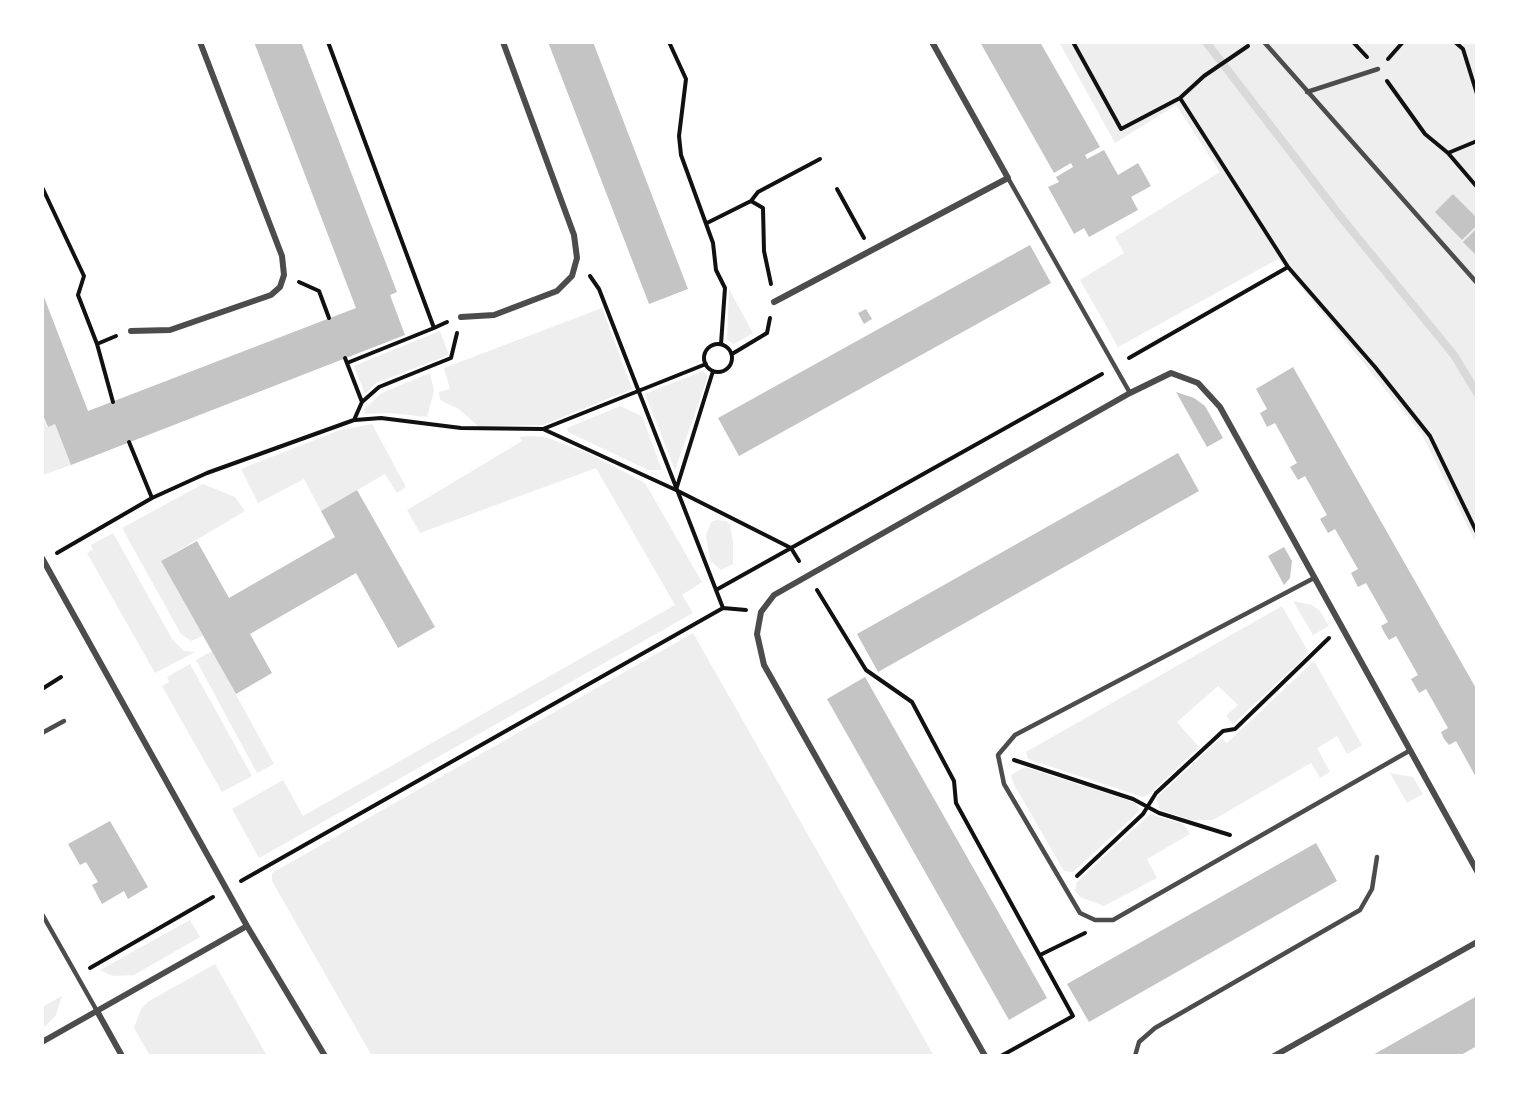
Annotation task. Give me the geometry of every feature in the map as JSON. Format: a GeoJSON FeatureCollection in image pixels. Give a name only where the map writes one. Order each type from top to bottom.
{"type":"FeatureCollection","features":[{"type":"Feature","properties":{"kind":"street"},"geometry":{"type":"LineString","coordinates":[[131,331],[170,330],[271,295],[280,287],[285,275],[282,256],[200,42]]}},
{"type":"Feature","properties":{"kind":"street"},"geometry":{"type":"LineString","coordinates":[[461,316],[494,315],[557,291],[572,276],[577,258],[574,235],[503,42]]}},
{"type":"Feature","properties":{"kind":"street"},"geometry":{"type":"LineString","coordinates":[[774,302],[1008,178],[932,42]]}},
{"type":"Feature","properties":{"kind":"street"},"geometry":{"type":"LineString","coordinates":[[985,1056],[764,664],[757,634],[761,612],[774,595],[1130,393],[1171,373],[1198,383],[1220,407],[1477,871]]}},
{"type":"Feature","properties":{"kind":"street"},"geometry":{"type":"LineString","coordinates":[[43,559],[247,926],[325,1056]]}},
{"type":"Feature","properties":{"kind":"street"},"geometry":{"type":"LineString","coordinates":[[42,1042],[247,926]]}},
{"type":"Feature","properties":{"kind":"street"},"geometry":{"type":"LineString","coordinates":[[1274,1056],[1477,942]]}},
{"type":"Feature","properties":{"kind":"street"},"geometry":{"type":"LineString","coordinates":[[97,1011],[122,1056]]}},
{"type":"Feature","properties":{"kind":"lane"},"geometry":{"type":"LineString","coordinates":[[1264,42],[1477,284]]}},
{"type":"Feature","properties":{"kind":"lane"},"geometry":{"type":"LineString","coordinates":[[1307,92],[1378,69]]}},
{"type":"Feature","properties":{"kind":"lane"},"geometry":{"type":"LineString","coordinates":[[1008,178],[1130,393]]}},
{"type":"Feature","properties":{"kind":"lane"},"geometry":{"type":"LineString","coordinates":[[1314,578],[1015,735],[998,755],[1004,784],[1064,890],[1080,913],[1095,920],[1113,920],[1409,751]]}},
{"type":"Feature","properties":{"kind":"lane"},"geometry":{"type":"LineString","coordinates":[[42,733],[64,721]]}},
{"type":"Feature","properties":{"kind":"lane"},"geometry":{"type":"LineString","coordinates":[[1135,1056],[1139,1042],[1155,1028],[1360,910],[1372,889],[1377,857]]}},
{"type":"Feature","properties":{"kind":"lane"},"geometry":{"type":"LineString","coordinates":[[42,914],[97,1011]]}},
{"type":"Feature","properties":{"kind":"path"},"geometry":{"type":"LineString","coordinates":[[328,42],[434,328],[346,361],[362,402]]}},
{"type":"Feature","properties":{"kind":"path"},"geometry":{"type":"LineString","coordinates":[[669,42],[686,78],[679,136],[681,155],[713,243],[716,270],[725,288],[721,344]]}},
{"type":"Feature","properties":{"kind":"path"},"geometry":{"type":"LineString","coordinates":[[1073,42],[1121,129],[1180,98],[1204,76],[1254,42]]}},
{"type":"Feature","properties":{"kind":"path"},"geometry":{"type":"LineString","coordinates":[[1353,42],[1378,69],[1425,134],[1448,153],[1477,188]]}},
{"type":"Feature","properties":{"kind":"path"},"geometry":{"type":"LineString","coordinates":[[1455,42],[1463,49],[1477,94]]}},
{"type":"Feature","properties":{"kind":"path"},"geometry":{"type":"LineString","coordinates":[[1180,98],[1288,267],[1375,367],[1430,436],[1477,532]]}},
{"type":"Feature","properties":{"kind":"path"},"geometry":{"type":"LineString","coordinates":[[1448,153],[1477,141]]}},
{"type":"Feature","properties":{"kind":"path"},"geometry":{"type":"LineString","coordinates":[[706,223],[751,201],[758,192],[820,159]]}},
{"type":"Feature","properties":{"kind":"path"},"geometry":{"type":"LineString","coordinates":[[42,187],[84,276],[78,294],[97,344],[113,402]]}},
{"type":"Feature","properties":{"kind":"path"},"geometry":{"type":"LineString","coordinates":[[837,189],[872,251]]}},
{"type":"Feature","properties":{"kind":"path"},"geometry":{"type":"LineString","coordinates":[[732,354],[721,344],[713,345],[707,350],[706,364],[713,371],[728,368],[732,354],[767,333],[774,302],[764,251],[763,208],[751,201]]}},
{"type":"Feature","properties":{"kind":"path"},"geometry":{"type":"LineString","coordinates":[[577,258],[599,289],[723,608]]}},
{"type":"Feature","properties":{"kind":"path"},"geometry":{"type":"LineString","coordinates":[[716,590],[1288,267]]}},
{"type":"Feature","properties":{"kind":"path"},"geometry":{"type":"LineString","coordinates":[[285,275],[319,291],[329,318]]}},
{"type":"Feature","properties":{"kind":"path"},"geometry":{"type":"LineString","coordinates":[[354,420],[362,402],[379,387],[451,358],[461,316]]}},
{"type":"Feature","properties":{"kind":"path"},"geometry":{"type":"LineString","coordinates":[[43,559],[152,498],[207,473],[354,420],[381,418],[461,428],[543,429],[706,364]]}},
{"type":"Feature","properties":{"kind":"path"},"geometry":{"type":"LineString","coordinates":[[676,490],[713,371]]}},
{"type":"Feature","properties":{"kind":"path"},"geometry":{"type":"LineString","coordinates":[[543,429],[676,490],[791,548],[866,670],[912,702],[954,781],[956,804],[1073,1016],[1001,1056]]}},
{"type":"Feature","properties":{"kind":"path"},"geometry":{"type":"LineString","coordinates":[[129,442],[152,498]]}},
{"type":"Feature","properties":{"kind":"path"},"geometry":{"type":"LineString","coordinates":[[76,976],[723,608],[761,612]]}},
{"type":"Feature","properties":{"kind":"path"},"geometry":{"type":"LineString","coordinates":[[1064,890],[1095,857],[1143,814],[1155,793],[1223,731],[1235,729],[1341,627]]}},
{"type":"Feature","properties":{"kind":"path"},"geometry":{"type":"LineString","coordinates":[[42,689],[61,677]]}},
{"type":"Feature","properties":{"kind":"path"},"geometry":{"type":"LineString","coordinates":[[998,755],[1148,805],[1159,813],[1251,841]]}},
{"type":"Feature","properties":{"kind":"path"},"geometry":{"type":"LineString","coordinates":[[1040,955],[1113,920]]}},
{"type":"Feature","properties":{"kind":"shaded area"},"geometry":{"type":"Polygon","coordinates":[[[1059,42],[1477,42],[1477,545],[1422,434],[1278,259],[1118,347],[1080,280],[1124,253],[1115,237],[1220,172],[1176,105],[1115,143],[1059,42]]]}},
{"type":"Feature","properties":{"kind":"shaded area"},"geometry":{"type":"Polygon","coordinates":[[[729,289],[753,333],[734,344],[727,340],[729,289]]]}},
{"type":"Feature","properties":{"kind":"shaded area"},"geometry":{"type":"Polygon","coordinates":[[[602,308],[632,389],[543,425],[478,426],[459,409],[440,400],[439,392],[450,389],[444,368],[602,308]]]}},
{"type":"Feature","properties":{"kind":"shaded area"},"geometry":{"type":"Polygon","coordinates":[[[440,331],[449,355],[376,383],[365,394],[354,366],[440,331]]]}},
{"type":"Feature","properties":{"kind":"shaded area"},"geometry":{"type":"Polygon","coordinates":[[[703,371],[708,376],[675,470],[645,394],[703,371]]]}},
{"type":"Feature","properties":{"kind":"shaded area"},"geometry":{"type":"Polygon","coordinates":[[[430,373],[434,391],[427,417],[390,413],[365,414],[364,409],[382,393],[430,373]]]}},
{"type":"Feature","properties":{"kind":"shaded area"},"geometry":{"type":"Polygon","coordinates":[[[620,406],[642,416],[662,470],[648,470],[568,432],[567,428],[620,406]]]}},
{"type":"Feature","properties":{"kind":"shaded area"},"geometry":{"type":"Polygon","coordinates":[[[42,413],[47,427],[55,424],[71,465],[43,475],[42,413]]]}},
{"type":"Feature","properties":{"kind":"shaded area"},"geometry":{"type":"Polygon","coordinates":[[[372,424],[406,487],[397,493],[385,474],[321,511],[304,479],[258,503],[241,469],[340,430],[372,424]]]}},
{"type":"Feature","properties":{"kind":"shaded area"},"geometry":{"type":"Polygon","coordinates":[[[519,437],[545,437],[590,454],[645,483],[702,582],[682,595],[693,613],[259,858],[232,809],[283,780],[303,816],[675,605],[596,468],[420,533],[407,510],[522,441],[519,437]]]}},
{"type":"Feature","properties":{"kind":"shaded area"},"geometry":{"type":"Polygon","coordinates":[[[203,484],[235,497],[245,511],[161,561],[203,636],[191,641],[181,634],[122,528],[203,484]]]}},
{"type":"Feature","properties":{"kind":"shaded area"},"geometry":{"type":"Polygon","coordinates":[[[726,521],[730,525],[733,542],[733,564],[721,570],[710,560],[706,535],[711,522],[726,521]]]}},
{"type":"Feature","properties":{"kind":"shaded area"},"geometry":{"type":"Polygon","coordinates":[[[113,533],[172,639],[184,651],[195,652],[155,673],[87,553],[93,550],[91,545],[113,533]]]}},
{"type":"Feature","properties":{"kind":"shaded area"},"geometry":{"type":"Polygon","coordinates":[[[1293,601],[1312,605],[1320,611],[1329,626],[1313,635],[1293,601]]]}},
{"type":"Feature","properties":{"kind":"shaded area"},"geometry":{"type":"Polygon","coordinates":[[[1282,606],[1309,653],[1233,724],[1226,716],[1238,705],[1218,686],[1177,722],[1199,747],[1150,794],[1143,797],[1028,759],[1026,752],[1282,606]]]}},
{"type":"Feature","properties":{"kind":"shaded area"},"geometry":{"type":"Polygon","coordinates":[[[693,633],[934,1056],[372,1056],[272,881],[272,873],[693,633]]]}},
{"type":"Feature","properties":{"kind":"shaded area"},"geometry":{"type":"Polygon","coordinates":[[[212,651],[274,764],[257,773],[196,660],[212,651]]]}},
{"type":"Feature","properties":{"kind":"shaded area"},"geometry":{"type":"Polygon","coordinates":[[[1314,661],[1362,745],[1347,754],[1337,736],[1317,748],[1330,772],[1320,778],[1311,763],[1213,820],[1191,820],[1160,810],[1156,798],[1221,738],[1227,743],[1314,661]]]}},
{"type":"Feature","properties":{"kind":"shaded area"},"geometry":{"type":"Polygon","coordinates":[[[190,664],[252,776],[222,792],[162,686],[169,682],[167,677],[190,664]]]}},
{"type":"Feature","properties":{"kind":"shaded area"},"geometry":{"type":"Polygon","coordinates":[[[1025,767],[1133,802],[1138,806],[1138,812],[1073,872],[1064,871],[1013,783],[1011,775],[1025,767]]]}},
{"type":"Feature","properties":{"kind":"shaded area"},"geometry":{"type":"Polygon","coordinates":[[[1390,773],[1413,777],[1423,794],[1407,803],[1390,773]]]}},
{"type":"Feature","properties":{"kind":"shaded area"},"geometry":{"type":"Polygon","coordinates":[[[1150,814],[1183,824],[1190,834],[1147,859],[1157,878],[1104,906],[1080,897],[1075,891],[1077,882],[1150,814]]]}},
{"type":"Feature","properties":{"kind":"shaded area"},"geometry":{"type":"Polygon","coordinates":[[[190,920],[200,937],[134,975],[113,976],[100,970],[190,920]]]}},
{"type":"Feature","properties":{"kind":"shaded area"},"geometry":{"type":"Polygon","coordinates":[[[215,964],[267,1056],[150,1056],[134,1028],[141,1009],[149,1001],[215,964]]]}},
{"type":"Feature","properties":{"kind":"shaded area"},"geometry":{"type":"Polygon","coordinates":[[[62,996],[56,1015],[42,1030],[42,1007],[62,996]]]}},
{"type":"Feature","properties":{"kind":"building"},"geometry":{"type":"Polygon","coordinates":[[[254,42],[301,42],[397,292],[390,295],[405,335],[71,465],[55,424],[48,427],[42,413],[42,292],[88,411],[356,308],[254,42]]]}},
{"type":"Feature","properties":{"kind":"building"},"geometry":{"type":"Polygon","coordinates":[[[548,42],[593,42],[688,289],[649,304],[548,42]]]}},
{"type":"Feature","properties":{"kind":"building"},"geometry":{"type":"Polygon","coordinates":[[[980,42],[1040,42],[1100,147],[1085,155],[1087,159],[1104,150],[1118,175],[1138,163],[1151,186],[1131,197],[1138,210],[1089,237],[1084,228],[1074,234],[1048,187],[1059,182],[1056,177],[1073,167],[1071,163],[1054,173],[980,42]]]}},
{"type":"Feature","properties":{"kind":"building"},"geometry":{"type":"Polygon","coordinates":[[[1453,194],[1477,218],[1477,225],[1462,240],[1435,212],[1453,194]]]}},
{"type":"Feature","properties":{"kind":"building"},"geometry":{"type":"Polygon","coordinates":[[[1477,228],[1477,256],[1463,242],[1477,228]]]}},
{"type":"Feature","properties":{"kind":"building"},"geometry":{"type":"Polygon","coordinates":[[[1030,245],[1051,283],[739,456],[718,418],[1030,245]]]}},
{"type":"Feature","properties":{"kind":"building"},"geometry":{"type":"Polygon","coordinates":[[[866,309],[872,319],[864,324],[858,313],[866,309]]]}},
{"type":"Feature","properties":{"kind":"building"},"geometry":{"type":"Polygon","coordinates":[[[1293,367],[1477,690],[1477,779],[1456,741],[1449,745],[1444,739],[1441,732],[1448,728],[1426,689],[1419,693],[1411,679],[1418,675],[1396,636],[1389,640],[1384,632],[1381,626],[1388,622],[1366,583],[1358,587],[1351,573],[1358,569],[1335,529],[1328,533],[1320,519],[1327,515],[1305,476],[1298,480],[1290,467],[1297,463],[1275,423],[1267,427],[1260,413],[1267,409],[1256,389],[1293,367]]]}},
{"type":"Feature","properties":{"kind":"building"},"geometry":{"type":"Polygon","coordinates":[[[1176,392],[1194,398],[1205,406],[1223,438],[1207,447],[1176,392]]]}},
{"type":"Feature","properties":{"kind":"building"},"geometry":{"type":"Polygon","coordinates":[[[1178,453],[1199,491],[878,672],[857,634],[1178,453]]]}},
{"type":"Feature","properties":{"kind":"building"},"geometry":{"type":"Polygon","coordinates":[[[357,490],[435,627],[398,648],[356,573],[250,634],[272,673],[236,694],[161,561],[197,541],[229,598],[335,537],[321,511],[357,490]]]}},
{"type":"Feature","properties":{"kind":"building"},"geometry":{"type":"Polygon","coordinates":[[[1284,547],[1292,561],[1290,578],[1284,585],[1268,556],[1284,547]]]}},
{"type":"Feature","properties":{"kind":"building"},"geometry":{"type":"Polygon","coordinates":[[[865,677],[1047,998],[1009,1020],[827,699],[865,677]]]}},
{"type":"Feature","properties":{"kind":"building"},"geometry":{"type":"Polygon","coordinates":[[[110,821],[148,887],[128,899],[124,891],[102,904],[92,885],[98,882],[86,862],[80,865],[68,844],[110,821]]]}},
{"type":"Feature","properties":{"kind":"building"},"geometry":{"type":"Polygon","coordinates":[[[1316,843],[1337,881],[1089,1022],[1067,984],[1316,843]]]}},
{"type":"Feature","properties":{"kind":"building"},"geometry":{"type":"Polygon","coordinates":[[[1477,996],[1477,1046],[1459,1056],[1371,1056],[1477,996]]]}},
{"type":"Feature","properties":{"kind":"waterway"},"geometry":{"type":"LineString","coordinates":[[1206,42],[1344,221],[1454,355],[1477,393]]}}]}
